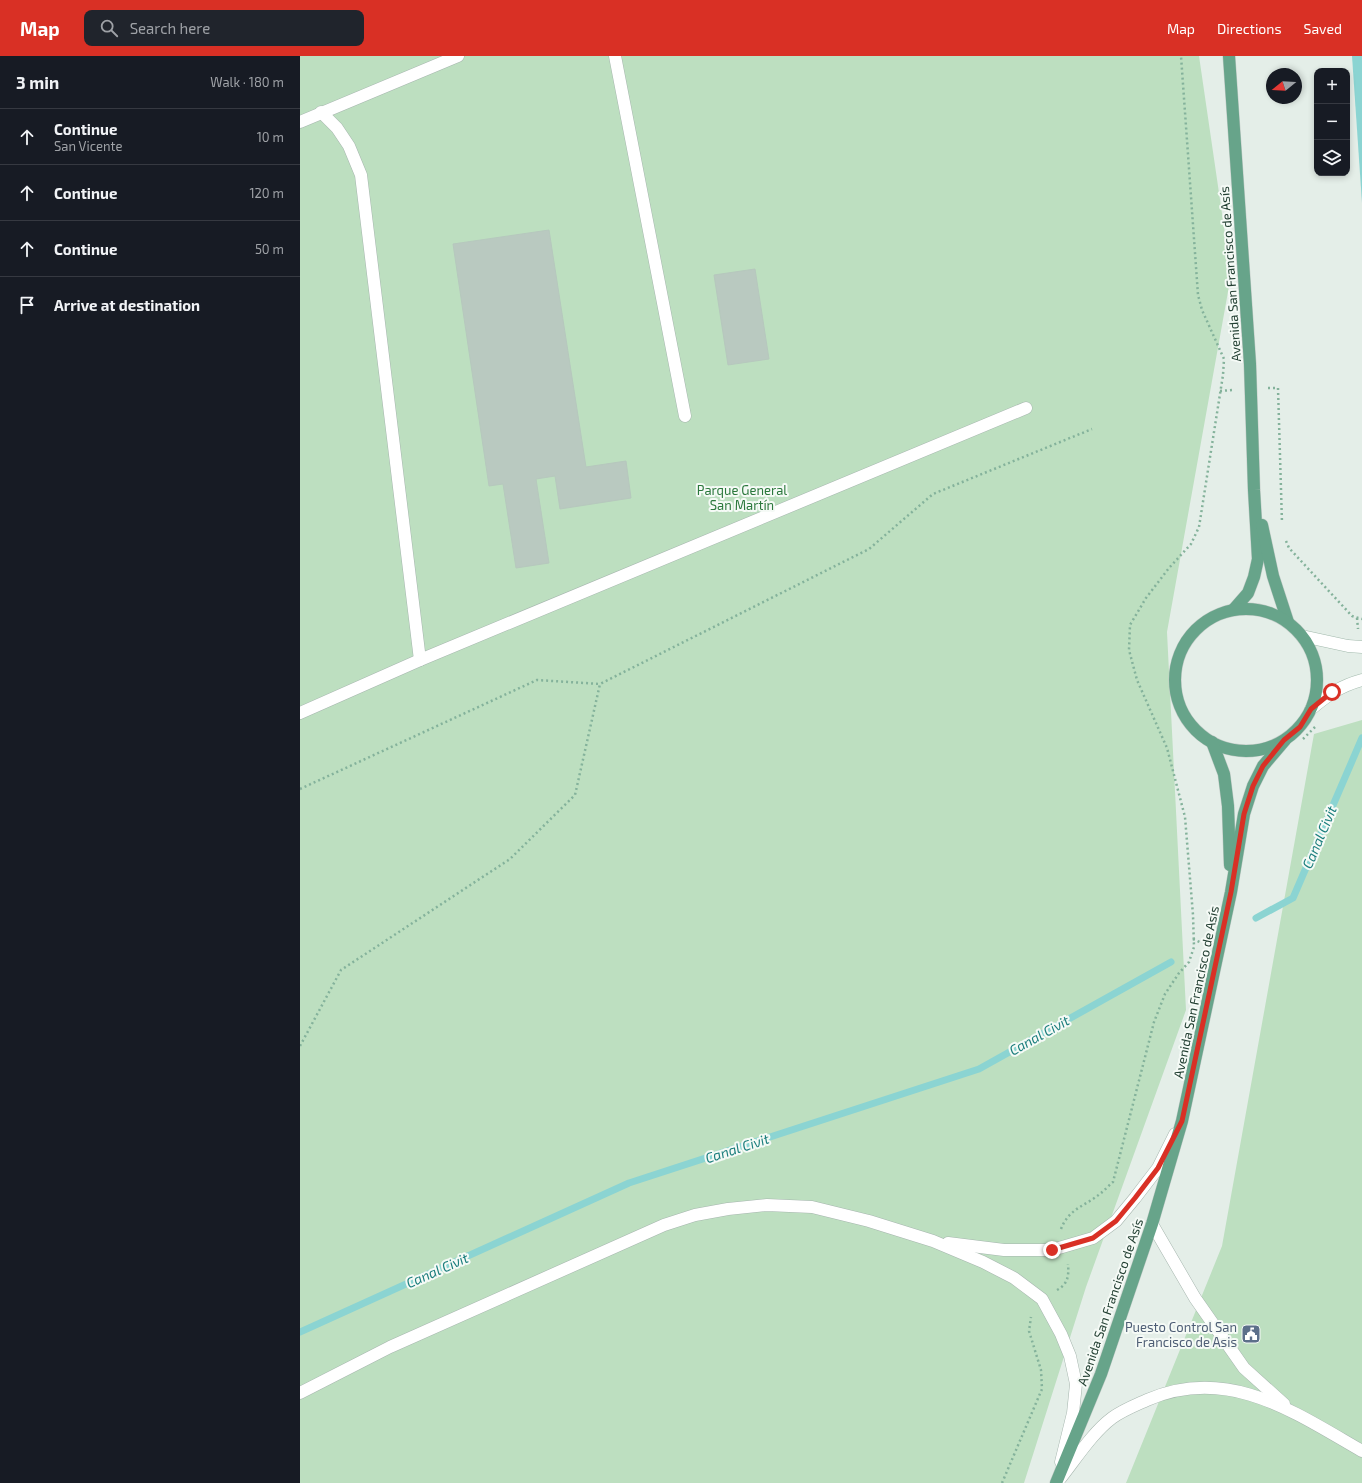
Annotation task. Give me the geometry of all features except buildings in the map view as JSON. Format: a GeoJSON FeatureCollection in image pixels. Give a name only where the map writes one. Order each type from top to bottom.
{"type":"FeatureCollection","features":[{"type":"Feature","properties":{"kind":"main road","name":"Avenida San Francisco de Asís"},"geometry":{"type":"LineString","coordinates":[[1229,56],[1250,389],[1258,559],[1254,577],[1248,593],[1234,609]]}},
{"type":"Feature","properties":{"kind":"main road","name":"Avenida San Francisco de Asís"},"geometry":{"type":"LineString","coordinates":[[1254,490],[1273,576],[1288,622]]}},
{"type":"Feature","properties":{"kind":"main road","name":"Avenida San Francisco de Asís"},"geometry":{"type":"LineString","coordinates":[[1056,1483],[1101,1374],[1152,1224],[1182,1121],[1231,892],[1244,814],[1253,786],[1263,766],[1284,740],[1300,727],[1311,709],[1317,691],[1317,671],[1312,653],[1302,636],[1288,622],[1270,613],[1252,609],[1234,609],[1213,616],[1196,629],[1183,647],[1176,668],[1176,690],[1182,710],[1194,729],[1212,742],[1230,749],[1248,751],[1267,748],[1284,740]]}},
{"type":"Feature","properties":{"kind":"main road","name":"Avenida San Francisco de Asís"},"geometry":{"type":"LineString","coordinates":[[1212,742],[1224,774],[1227,800],[1231,892]]}},
{"type":"Feature","properties":{"kind":"street"},"geometry":{"type":"LineString","coordinates":[[300,122],[458,56]]}},
{"type":"Feature","properties":{"kind":"street"},"geometry":{"type":"LineString","coordinates":[[615,56],[685,416]]}},
{"type":"Feature","properties":{"kind":"street"},"geometry":{"type":"LineString","coordinates":[[321,112],[337,128],[349,146],[361,175],[420,660]]}},
{"type":"Feature","properties":{"kind":"street"},"geometry":{"type":"LineString","coordinates":[[300,713],[420,660],[1026,408]]}},
{"type":"Feature","properties":{"kind":"street"},"geometry":{"type":"LineString","coordinates":[[1302,636],[1362,648]]}},
{"type":"Feature","properties":{"kind":"street"},"geometry":{"type":"LineString","coordinates":[[1311,709],[1332,692],[1349,683],[1362,680]]}},
{"type":"Feature","properties":{"kind":"street"},"geometry":{"type":"LineString","coordinates":[[933,1241],[1004,1250],[1052,1250],[1093,1238],[1116,1221],[1158,1168],[1182,1121]]}},
{"type":"Feature","properties":{"kind":"street"},"geometry":{"type":"LineString","coordinates":[[300,1393],[390,1347],[664,1225],[695,1215],[728,1209],[767,1205],[812,1207],[869,1221],[933,1241],[983,1262],[1014,1278],[1042,1299],[1061,1334],[1070,1356],[1076,1384],[1073,1413],[1056,1483]]}},
{"type":"Feature","properties":{"kind":"street"},"geometry":{"type":"LineString","coordinates":[[1152,1224],[1195,1298],[1244,1368],[1292,1411]]}},
{"type":"Feature","properties":{"kind":"street"},"geometry":{"type":"LineString","coordinates":[[1056,1483],[1094,1435],[1112,1418],[1132,1406],[1159,1395],[1186,1388],[1212,1387],[1255,1396],[1292,1411],[1362,1451]]}},
{"type":"Feature","properties":{"kind":"path"},"geometry":{"type":"LineString","coordinates":[[1002,1483],[1042,1389],[1041,1370],[1029,1331],[1030,1319],[1042,1299],[1064,1287],[1068,1280],[1068,1265],[1060,1240],[1061,1229],[1065,1220],[1075,1210],[1101,1193],[1113,1182],[1154,1022],[1165,994],[1179,973],[1189,962],[1194,947],[1193,915],[1185,817],[1167,748],[1137,680],[1130,650],[1130,625],[1146,598],[1169,568],[1191,544],[1199,527],[1223,375],[1224,359],[1202,310],[1198,295],[1181,56]]}},
{"type":"Feature","properties":{"kind":"path"},"geometry":{"type":"LineString","coordinates":[[1220,391],[1278,388],[1282,523]]}},
{"type":"Feature","properties":{"kind":"path"},"geometry":{"type":"LineString","coordinates":[[300,789],[537,680],[600,684],[869,549],[933,494],[1092,429]]}},
{"type":"Feature","properties":{"kind":"path"},"geometry":{"type":"LineString","coordinates":[[1284,537],[1289,548],[1347,611],[1352,616],[1362,619]]}},
{"type":"Feature","properties":{"kind":"path"},"geometry":{"type":"LineString","coordinates":[[300,1046],[341,970],[510,859],[575,795],[600,684]]}},
{"type":"Feature","properties":{"kind":"path"},"geometry":{"type":"LineString","coordinates":[[1302,740],[1319,724]]}},
{"type":"Feature","properties":{"kind":"path"},"geometry":{"type":"LineString","coordinates":[[1194,939],[1219,950]]}},
{"type":"Feature","properties":{"kind":"green space","name":"Parque General San Martín"},"geometry":{"type":"Polygon","coordinates":[[[300,56],[1199,56],[1231,275],[1167,632],[1186,1010],[1086,1287],[1024,1483],[300,1483],[300,56]]]}},
{"type":"Feature","properties":{"kind":"green space"},"geometry":{"type":"Polygon","coordinates":[[[1362,720],[1362,1483],[1126,1483],[1222,1246],[1314,734],[1362,720]]]}},
{"type":"Feature","properties":{"kind":"water"},"geometry":{"type":"Polygon","coordinates":[[[1352,56],[1362,56],[1362,203],[1352,56]]]}},
{"type":"Feature","properties":{"kind":"waterway","name":"Canal Civit"},"geometry":{"type":"LineString","coordinates":[[1256,918],[1293,898],[1362,738]]}},
{"type":"Feature","properties":{"kind":"waterway","name":"Canal Civit"},"geometry":{"type":"LineString","coordinates":[[300,1332],[629,1183],[979,1069],[1171,962]]}},
{"type":"Feature","properties":{"kind":"place","name":"Puesto Control San Francisco de Asis"},"geometry":{"type":"Point","coordinates":[1251,1334]}},
{"type":"Feature","properties":{"kind":"route"},"geometry":{"type":"LineString","coordinates":[[1052,1250],[1093,1238],[1116,1221],[1158,1168],[1182,1121],[1213,983],[1231,892],[1244,814],[1253,786],[1263,766],[1284,740],[1300,727],[1311,709],[1332,692]]}}]}
